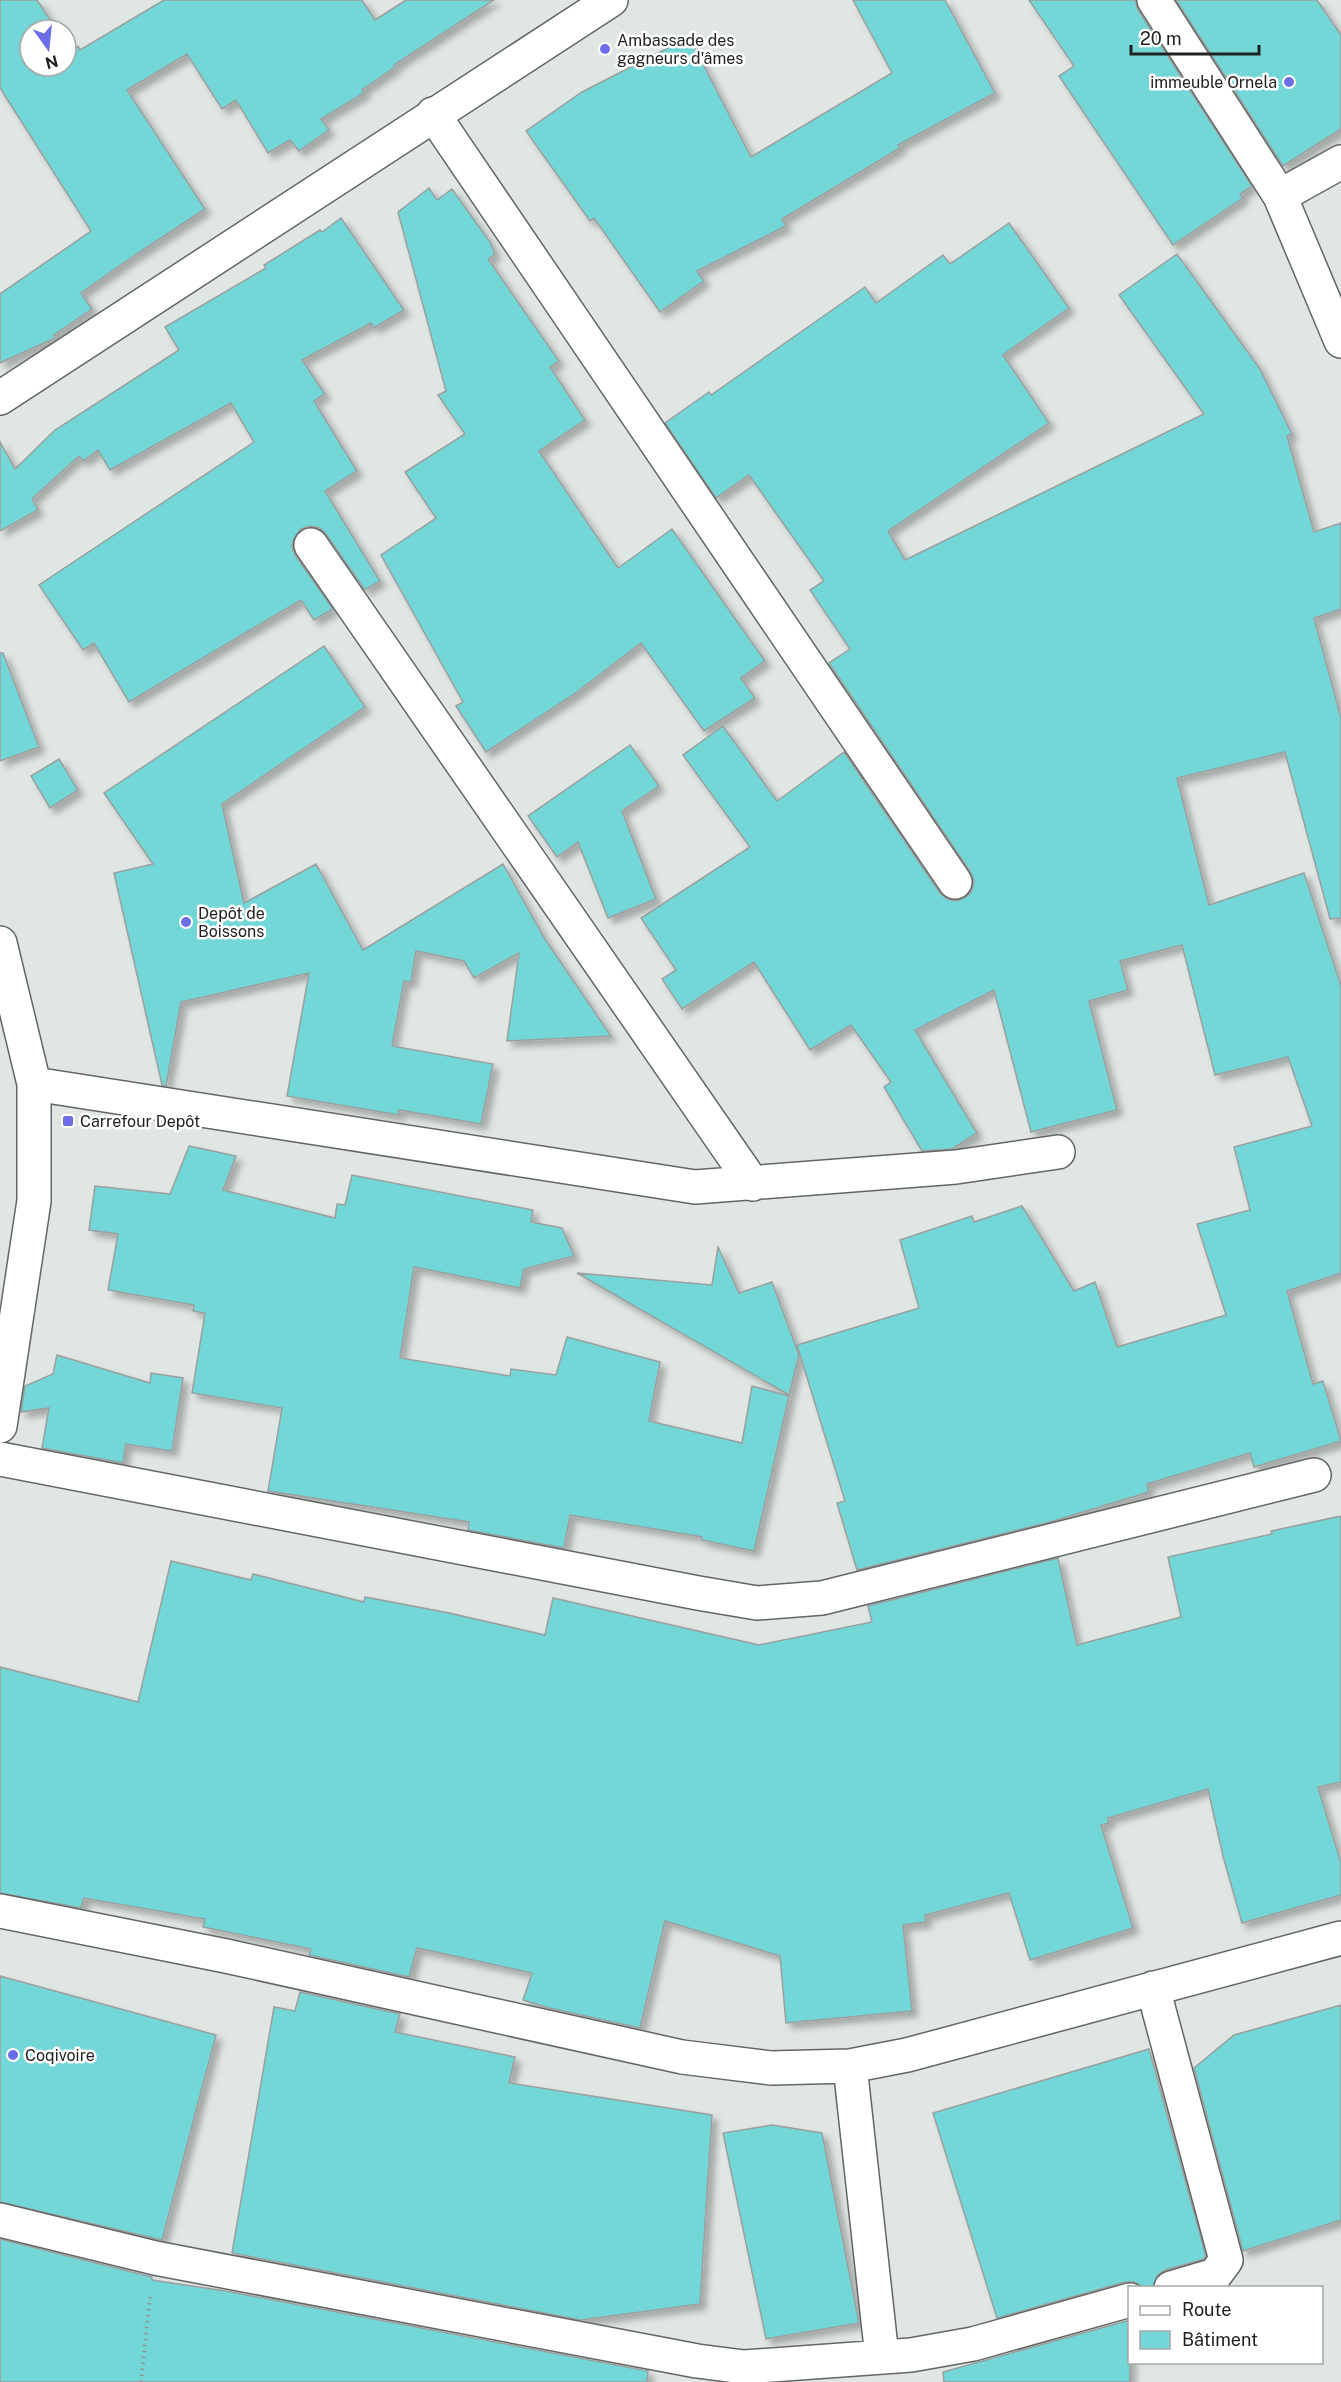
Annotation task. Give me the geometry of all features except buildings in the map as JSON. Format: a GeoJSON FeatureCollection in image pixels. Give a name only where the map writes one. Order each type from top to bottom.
{"type":"FeatureCollection","features":[{"type":"Feature","properties":{"kind":"street"},"geometry":{"type":"LineString","coordinates":[[0,398],[611,0]]}},
{"type":"Feature","properties":{"kind":"street"},"geometry":{"type":"LineString","coordinates":[[1154,0],[1280,196],[1341,341]]}},
{"type":"Feature","properties":{"kind":"street"},"geometry":{"type":"LineString","coordinates":[[433,114],[955,882]]}},
{"type":"Feature","properties":{"kind":"street"},"geometry":{"type":"LineString","coordinates":[[1280,196],[1341,162]]}},
{"type":"Feature","properties":{"kind":"street"},"geometry":{"type":"LineString","coordinates":[[311,545],[753,1184]]}},
{"type":"Feature","properties":{"kind":"street"},"geometry":{"type":"LineString","coordinates":[[0,944],[34,1084],[34,1201],[0,1426]]}},
{"type":"Feature","properties":{"kind":"street"},"geometry":{"type":"LineString","coordinates":[[34,1084],[696,1187],[956,1167],[1058,1152]]}},
{"type":"Feature","properties":{"kind":"street"},"geometry":{"type":"LineString","coordinates":[[0,1459],[757,1603],[822,1598],[1314,1475]]}},
{"type":"Feature","properties":{"kind":"street"},"geometry":{"type":"LineString","coordinates":[[0,1911],[226,1956],[682,2057],[771,2068],[850,2066],[907,2055],[1341,1938]]}},
{"type":"Feature","properties":{"kind":"street"},"geometry":{"type":"LineString","coordinates":[[1153,1988],[1226,2260],[1215,2275],[1179,2286]]}},
{"type":"Feature","properties":{"kind":"street"},"geometry":{"type":"LineString","coordinates":[[850,2066],[882,2357]]}},
{"type":"Feature","properties":{"kind":"street"},"geometry":{"type":"LineString","coordinates":[[0,2220],[155,2258],[697,2361],[744,2367],[882,2357],[973,2344],[1128,2301]]}},
{"type":"Feature","properties":{"kind":"path"},"geometry":{"type":"LineString","coordinates":[[141,2382],[155,2258]]}},
{"type":"Feature","properties":{"kind":"place","name":"Ambassade des gagneurs d'âmes"},"geometry":{"type":"Point","coordinates":[605,49]}},
{"type":"Feature","properties":{"kind":"place","name":"immeuble Ornela"},"geometry":{"type":"Point","coordinates":[1289,82]}},
{"type":"Feature","properties":{"kind":"place","name":"Depôt de Boissons"},"geometry":{"type":"Point","coordinates":[186,922]}},
{"type":"Feature","properties":{"kind":"place","name":"Carrefour Depôt"},"geometry":{"type":"Point","coordinates":[68,1121]}},
{"type":"Feature","properties":{"kind":"place","name":"Coqivoire"},"geometry":{"type":"Point","coordinates":[13,2055]}}]}
